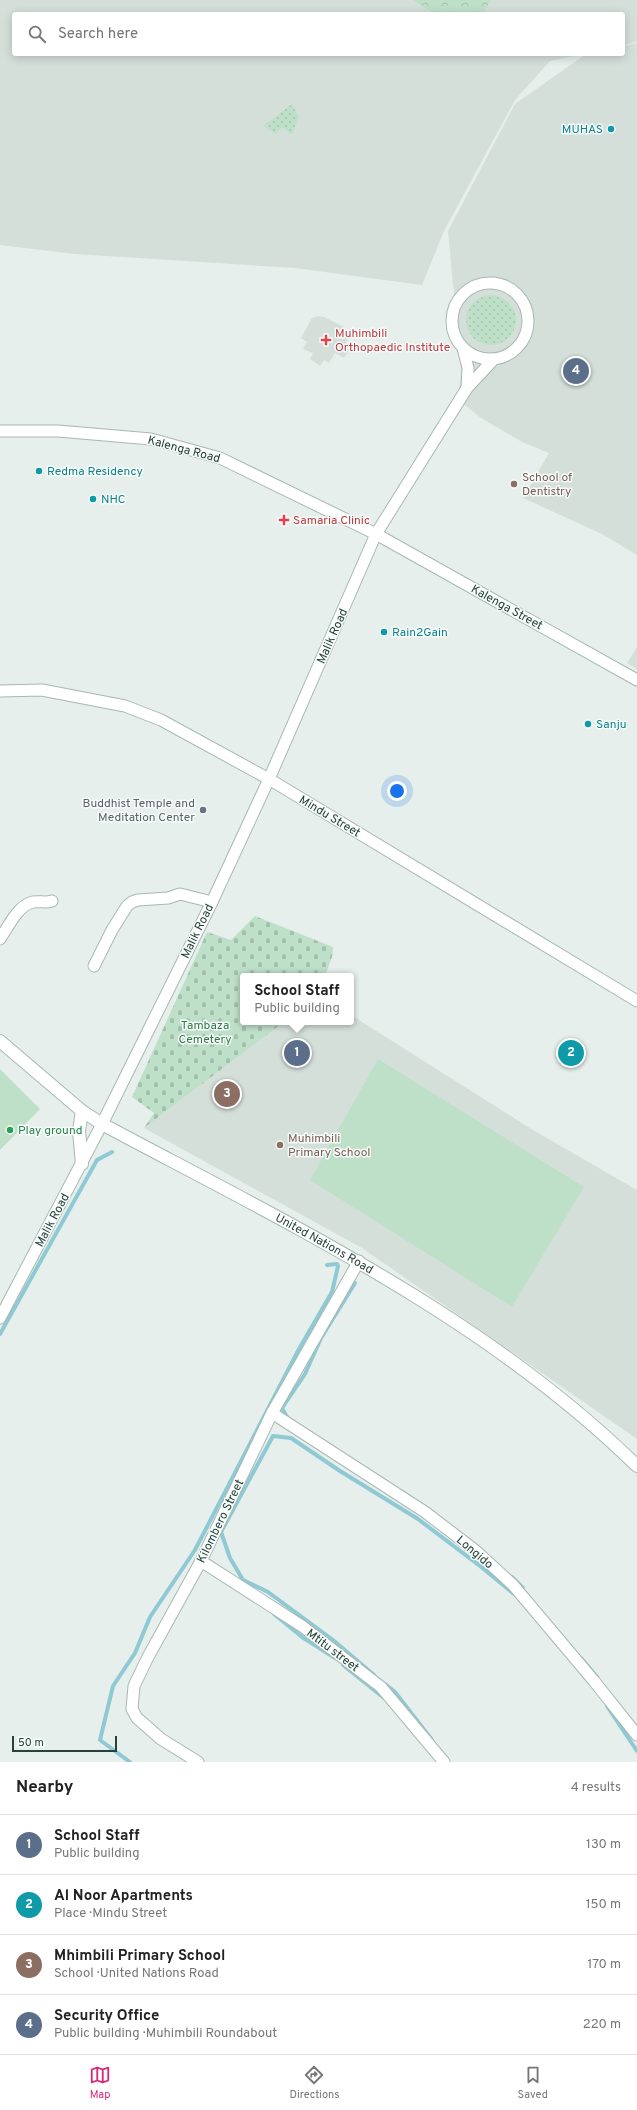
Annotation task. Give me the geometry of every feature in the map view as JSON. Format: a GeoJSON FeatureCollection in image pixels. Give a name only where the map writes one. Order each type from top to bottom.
{"type":"FeatureCollection","features":[{"type":"Feature","properties":{"kind":"street"},"geometry":{"type":"LineString","coordinates":[[463,348],[472,355],[494,359],[508,354],[519,346],[525,336],[528,324],[524,302],[517,293],[507,286],[496,283],[485,283],[474,286],[458,300],[452,316],[452,324],[454,333],[463,348],[468,368],[467,388]]}},
{"type":"Feature","properties":{"kind":"street","name":"Malik Road"},"geometry":{"type":"LineString","coordinates":[[1,1312],[82,1164],[212,902],[269,779],[376,534],[467,388],[494,359]]}},
{"type":"Feature","properties":{"kind":"street","name":"Kalenga Road"},"geometry":{"type":"LineString","coordinates":[[0,431],[58,431],[151,439],[220,458],[376,534]]}},
{"type":"Feature","properties":{"kind":"street","name":"Kalenga Street"},"geometry":{"type":"LineString","coordinates":[[376,534],[637,680]]}},
{"type":"Feature","properties":{"kind":"street","name":"Mindu Street"},"geometry":{"type":"LineString","coordinates":[[0,691],[42,690],[125,706],[161,720],[269,779],[637,1001]]}},
{"type":"Feature","properties":{"kind":"street"},"geometry":{"type":"LineString","coordinates":[[94,966],[112,930],[127,906],[132,902],[138,900],[168,898],[180,894],[212,902]]}},
{"type":"Feature","properties":{"kind":"street"},"geometry":{"type":"LineString","coordinates":[[0,939],[23,906],[34,902],[45,903],[52,901]]}},
{"type":"Feature","properties":{"kind":"street","name":"United Nations Road"},"geometry":{"type":"LineString","coordinates":[[0,1041],[82,1110],[102,1124],[359,1261],[491,1346],[547,1387],[600,1430],[637,1466]]}},
{"type":"Feature","properties":{"kind":"street"},"geometry":{"type":"LineString","coordinates":[[82,1110],[79,1131],[82,1164]]}},
{"type":"Feature","properties":{"kind":"street","name":"Kilombero Street"},"geometry":{"type":"LineString","coordinates":[[198,1762],[161,1739],[143,1724],[134,1714],[132,1701],[134,1686],[148,1657],[201,1561],[272,1413],[359,1261]]}},
{"type":"Feature","properties":{"kind":"street","name":"Longido"},"geometry":{"type":"LineString","coordinates":[[272,1413],[425,1512],[476,1551],[513,1585],[594,1681],[637,1735]]}},
{"type":"Feature","properties":{"kind":"street","name":"Mtitu street"},"geometry":{"type":"LineString","coordinates":[[201,1561],[302,1626],[381,1687],[444,1762]]}},
{"type":"Feature","properties":{"kind":"shaded area"},"geometry":{"type":"Polygon","coordinates":[[[0,0],[637,0],[637,42],[625,45],[625,12],[12,12],[12,56],[574,56],[550,61],[515,100],[444,231],[422,285],[295,268],[75,254],[0,245],[0,0]]]}},
{"type":"Feature","properties":{"kind":"shaded area"},"geometry":{"type":"Polygon","coordinates":[[[637,43],[637,555],[602,534],[523,498],[549,453],[522,442],[481,418],[456,398],[460,384],[461,369],[448,231],[515,104],[583,56],[625,56],[625,46],[637,43]]]}},
{"type":"Feature","properties":{"kind":"shaded area","name":"Muhimbili Orthopaedic Institute"},"geometry":{"type":"Polygon","coordinates":[[[318,316],[324,317],[344,327],[340,334],[348,338],[346,343],[352,346],[344,358],[335,353],[329,363],[324,360],[320,366],[310,359],[313,353],[303,349],[307,342],[301,338],[312,318],[318,316]]]}},
{"type":"Feature","properties":{"kind":"shaded area"},"geometry":{"type":"Polygon","coordinates":[[[637,647],[637,669],[627,663],[637,647]]]}},
{"type":"Feature","properties":{"kind":"shaded area","name":"Muhimbili Primary School"},"geometry":{"type":"Polygon","coordinates":[[[354,1017],[533,1130],[637,1190],[637,1439],[362,1248],[144,1128],[280,1025],[354,1025],[354,1017]]]}},
{"type":"Feature","properties":{"kind":"green space"},"geometry":{"type":"Polygon","coordinates":[[[413,0],[491,0],[483,12],[432,12],[413,0]]]}},
{"type":"Feature","properties":{"kind":"green space"},"geometry":{"type":"Polygon","coordinates":[[[292,104],[299,117],[292,135],[282,127],[276,134],[263,126],[292,104]]]}},
{"type":"Feature","properties":{"kind":"green space"},"geometry":{"type":"Polygon","coordinates":[[[496,295],[501,296],[509,302],[515,310],[515,330],[509,338],[501,344],[486,345],[481,344],[473,338],[467,330],[466,315],[467,310],[473,302],[481,296],[496,295]]]}},
{"type":"Feature","properties":{"kind":"green space","name":"Tambaza Cemetery"},"geometry":{"type":"Polygon","coordinates":[[[255,916],[333,947],[332,957],[326,973],[240,973],[240,1025],[280,1025],[144,1128],[154,1113],[132,1097],[207,932],[231,940],[255,916]]]}},
{"type":"Feature","properties":{"kind":"green space"},"geometry":{"type":"Polygon","coordinates":[[[378,1059],[584,1187],[512,1307],[310,1180],[378,1059]]]}},
{"type":"Feature","properties":{"kind":"green space","name":"Play ground"},"geometry":{"type":"Polygon","coordinates":[[[0,1069],[40,1109],[0,1150],[0,1069]]]}},
{"type":"Feature","properties":{"kind":"waterway"},"geometry":{"type":"LineString","coordinates":[[0,1334],[97,1160],[112,1152]]}},
{"type":"Feature","properties":{"kind":"waterway"},"geometry":{"type":"LineString","coordinates":[[130,1762],[100,1740],[113,1686],[135,1653],[150,1617],[195,1550],[299,1349],[332,1292],[338,1266],[337,1264],[327,1265]]}},
{"type":"Feature","properties":{"kind":"waterway"},"geometry":{"type":"LineString","coordinates":[[288,1419],[282,1408],[305,1374],[321,1338],[355,1283]]}},
{"type":"Feature","properties":{"kind":"waterway"},"geometry":{"type":"LineString","coordinates":[[374,1675],[333,1640],[268,1592],[243,1580],[230,1558],[221,1532],[273,1436],[291,1438],[340,1471],[418,1519],[514,1594]]}},
{"type":"Feature","properties":{"kind":"waterway"},"geometry":{"type":"LineString","coordinates":[[512,1577],[523,1588]]}},
{"type":"Feature","properties":{"kind":"waterway"},"geometry":{"type":"LineString","coordinates":[[274,1614],[302,1637],[335,1658]]}},
{"type":"Feature","properties":{"kind":"waterway"},"geometry":{"type":"LineString","coordinates":[[581,1658],[597,1677]]}},
{"type":"Feature","properties":{"kind":"waterway"},"geometry":{"type":"LineString","coordinates":[[343,1665],[384,1698]]}},
{"type":"Feature","properties":{"kind":"waterway"},"geometry":{"type":"LineString","coordinates":[[385,1684],[395,1692],[432,1740]]}},
{"type":"Feature","properties":{"kind":"waterway"},"geometry":{"type":"LineString","coordinates":[[607,1706],[637,1751]]}},
{"type":"Feature","properties":{"kind":"place","name":"MUHAS"},"geometry":{"type":"Point","coordinates":[611,129]}},
{"type":"Feature","properties":{"kind":"place","name":"Muhimbili Orthopaedic Institute"},"geometry":{"type":"Point","coordinates":[326,340]}},
{"type":"Feature","properties":{"kind":"place","name":"Security Office"},"geometry":{"type":"Point","coordinates":[576,371]}},
{"type":"Feature","properties":{"kind":"place","name":"Redma Residency"},"geometry":{"type":"Point","coordinates":[39,471]}},
{"type":"Feature","properties":{"kind":"place","name":"School of Dentistry"},"geometry":{"type":"Point","coordinates":[514,484]}},
{"type":"Feature","properties":{"kind":"place","name":"NHC"},"geometry":{"type":"Point","coordinates":[93,499]}},
{"type":"Feature","properties":{"kind":"place","name":"Samaria Clinic"},"geometry":{"type":"Point","coordinates":[284,520]}},
{"type":"Feature","properties":{"kind":"place","name":"Rain2Gain"},"geometry":{"type":"Point","coordinates":[384,632]}},
{"type":"Feature","properties":{"kind":"place","name":"Sanju"},"geometry":{"type":"Point","coordinates":[588,724]}},
{"type":"Feature","properties":{"kind":"place","name":"Buddhist Temple and Meditation Center"},"geometry":{"type":"Point","coordinates":[203,810]}},
{"type":"Feature","properties":{"kind":"place","name":"School Staff"},"geometry":{"type":"Point","coordinates":[297,1053]}},
{"type":"Feature","properties":{"kind":"place","name":"Al Noor Apartments"},"geometry":{"type":"Point","coordinates":[571,1053]}},
{"type":"Feature","properties":{"kind":"place","name":"Mhimbili Primary School"},"geometry":{"type":"Point","coordinates":[227,1094]}},
{"type":"Feature","properties":{"kind":"place","name":"Play ground"},"geometry":{"type":"Point","coordinates":[10,1130]}},
{"type":"Feature","properties":{"kind":"place","name":"Muhimbili Primary School"},"geometry":{"type":"Point","coordinates":[280,1145]}}]}
